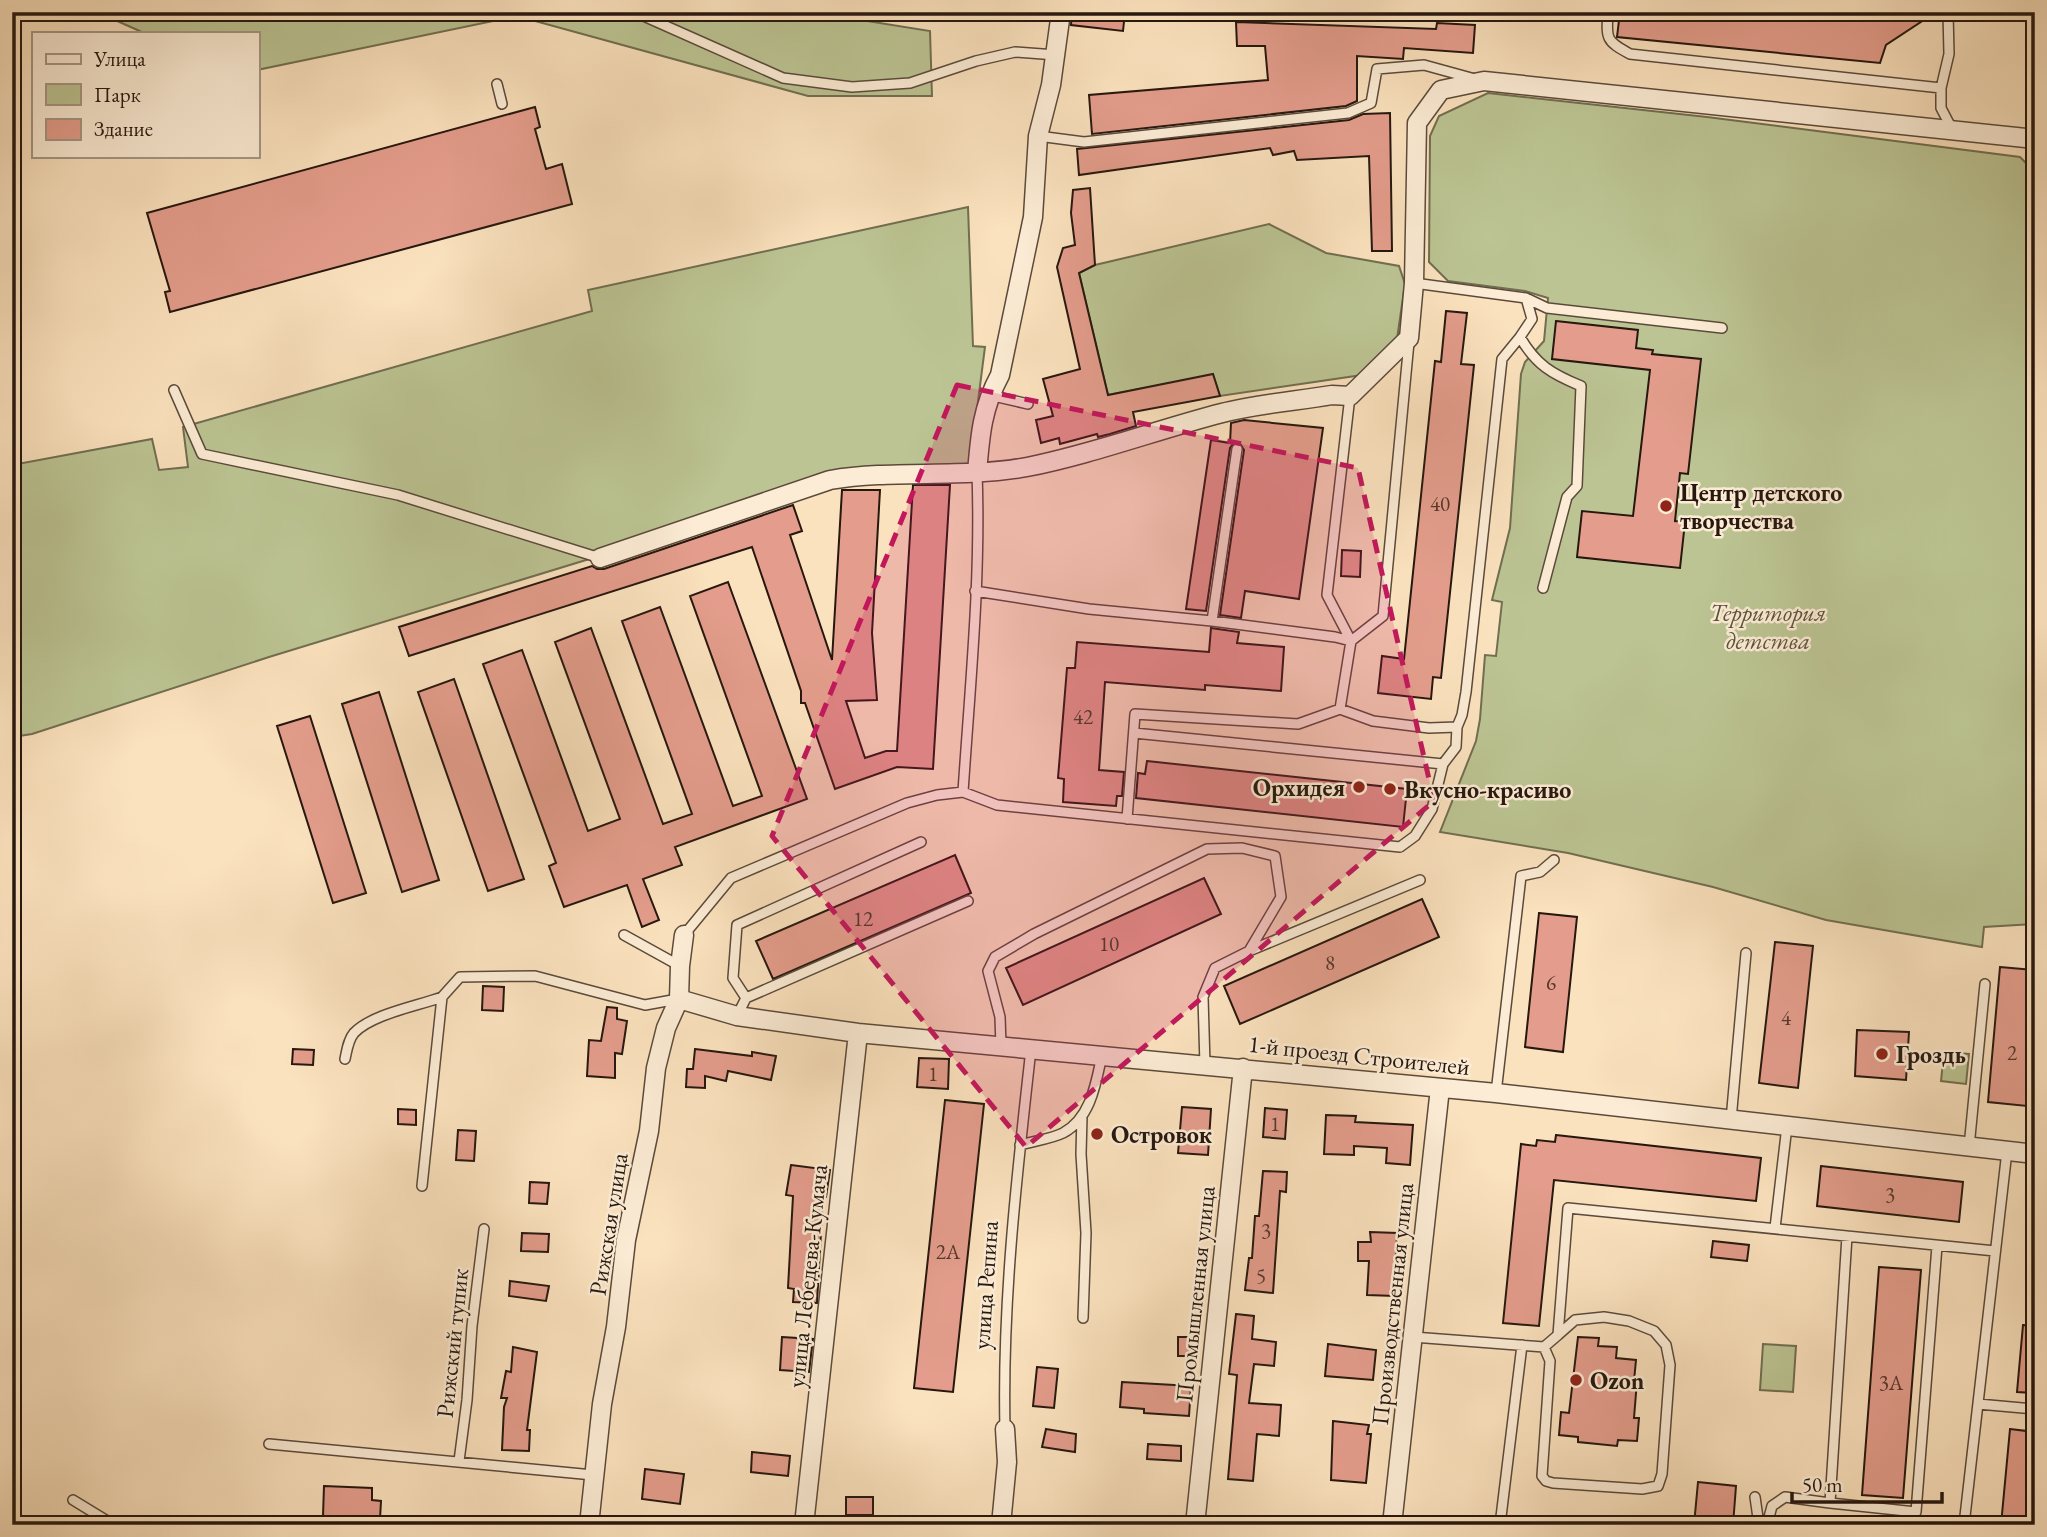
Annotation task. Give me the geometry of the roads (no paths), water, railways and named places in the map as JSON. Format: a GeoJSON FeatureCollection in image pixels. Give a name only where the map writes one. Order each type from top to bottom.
{"type":"FeatureCollection","features":[{"type":"Feature","properties":{"kind":"street"},"geometry":{"type":"LineString","coordinates":[[977,473],[980,430],[989,395],[1000,375],[1033,217],[1038,136],[1056,55],[1061,12]]}},
{"type":"Feature","properties":{"kind":"street"},"geometry":{"type":"LineString","coordinates":[[600,558],[830,480],[862,475],[977,473],[1025,467],[1092,453],[1224,412],[1332,395],[1350,396],[1409,338],[1414,283],[1417,123],[1441,90],[1484,81],[2035,139]]}},
{"type":"Feature","properties":{"kind":"street","name":"Рижская улица"},"geometry":{"type":"LineString","coordinates":[[589,1525],[602,1404],[616,1326],[626,1240],[649,1131],[656,1068],[666,1028],[679,999],[684,935]]}},
{"type":"Feature","properties":{"kind":"street","name":"1-й проезд Строителей"},"geometry":{"type":"LineString","coordinates":[[679,999],[737,1016],[858,1033],[1496,1093],[2035,1154]]}},
{"type":"Feature","properties":{"kind":"street","name":"улица Лебедева-Кумача"},"geometry":{"type":"LineString","coordinates":[[804,1525],[858,1033]]}},
{"type":"Feature","properties":{"kind":"street","name":"Промышленная улица"},"geometry":{"type":"LineString","coordinates":[[1195,1525],[1244,1068]]}},
{"type":"Feature","properties":{"kind":"street","name":"Производственная улица"},"geometry":{"type":"LineString","coordinates":[[1392,1525],[1440,1088]]}},
{"type":"Feature","properties":{"kind":"street","name":"улица Репина"},"geometry":{"type":"LineString","coordinates":[[1001,1525],[1007,1462],[1005,1429]]}},
{"type":"Feature","properties":{"kind":"lane"},"geometry":{"type":"LineString","coordinates":[[626,12],[639,14],[783,78],[852,87],[910,83],[976,61],[1015,52],[1056,55]]}},
{"type":"Feature","properties":{"kind":"lane"},"geometry":{"type":"LineString","coordinates":[[1608,12],[1606,33],[1611,44],[1630,54],[1941,88]]}},
{"type":"Feature","properties":{"kind":"lane"},"geometry":{"type":"LineString","coordinates":[[1948,12],[1949,54],[1941,88],[1941,108],[1953,131]]}},
{"type":"Feature","properties":{"kind":"lane"},"geometry":{"type":"LineString","coordinates":[[1038,136],[1084,142],[1348,113],[1371,103],[1377,69],[1424,65],[1484,81]]}},
{"type":"Feature","properties":{"kind":"lane"},"geometry":{"type":"LineString","coordinates":[[497,84],[502,104]]}},
{"type":"Feature","properties":{"kind":"lane"},"geometry":{"type":"LineString","coordinates":[[1414,283],[1526,298],[1547,309],[1722,328]]}},
{"type":"Feature","properties":{"kind":"lane"},"geometry":{"type":"LineString","coordinates":[[684,935],[731,878],[907,803],[937,795],[963,792],[997,805],[1400,847],[1415,836],[1432,809],[1443,764],[1456,747],[1457,727],[1466,692],[1502,359],[1532,319],[1526,298]]}},
{"type":"Feature","properties":{"kind":"lane"},"geometry":{"type":"LineString","coordinates":[[1520,337],[1531,356],[1554,375],[1581,386],[1577,486],[1567,497],[1543,588]]}},
{"type":"Feature","properties":{"kind":"lane"},"geometry":{"type":"LineString","coordinates":[[1351,641],[1383,616],[1409,338]]}},
{"type":"Feature","properties":{"kind":"lane"},"geometry":{"type":"LineString","coordinates":[[174,390],[202,454],[398,495],[600,558]]}},
{"type":"Feature","properties":{"kind":"lane"},"geometry":{"type":"LineString","coordinates":[[989,395],[1028,404]]}},
{"type":"Feature","properties":{"kind":"lane"},"geometry":{"type":"LineString","coordinates":[[1340,709],[1351,641],[1327,595],[1350,396]]}},
{"type":"Feature","properties":{"kind":"lane"},"geometry":{"type":"LineString","coordinates":[[1212,621],[1237,450]]}},
{"type":"Feature","properties":{"kind":"lane"},"geometry":{"type":"LineString","coordinates":[[963,792],[975,591],[977,473]]}},
{"type":"Feature","properties":{"kind":"lane"},"geometry":{"type":"LineString","coordinates":[[975,591],[1089,609],[1212,621],[1351,641]]}},
{"type":"Feature","properties":{"kind":"lane"},"geometry":{"type":"LineString","coordinates":[[1127,819],[1135,714],[1298,724],[1340,709],[1373,721],[1429,728],[1457,727]]}},
{"type":"Feature","properties":{"kind":"lane"},"geometry":{"type":"LineString","coordinates":[[1134,733],[1443,764]]}},
{"type":"Feature","properties":{"kind":"lane"},"geometry":{"type":"LineString","coordinates":[[746,998],[733,978],[737,925],[921,842]]}},
{"type":"Feature","properties":{"kind":"lane"},"geometry":{"type":"LineString","coordinates":[[1001,1046],[1000,1017],[988,971],[995,957],[1058,922],[1208,849],[1242,848],[1275,856],[1280,897],[1249,951]]}},
{"type":"Feature","properties":{"kind":"lane"},"geometry":{"type":"LineString","coordinates":[[1496,1093],[1521,876],[1540,872],[1554,860]]}},
{"type":"Feature","properties":{"kind":"lane"},"geometry":{"type":"LineString","coordinates":[[1205,1065],[1203,998],[1215,968],[1249,951],[1420,880]]}},
{"type":"Feature","properties":{"kind":"lane"},"geometry":{"type":"LineString","coordinates":[[737,1016],[746,998],[968,901]]}},
{"type":"Feature","properties":{"kind":"lane"},"geometry":{"type":"LineString","coordinates":[[624,936],[680,966]]}},
{"type":"Feature","properties":{"kind":"lane"},"geometry":{"type":"LineString","coordinates":[[1731,1120],[1746,953]]}},
{"type":"Feature","properties":{"kind":"lane"},"geometry":{"type":"LineString","coordinates":[[345,1059],[347,1046],[354,1034],[364,1026],[442,996],[460,977],[535,976],[645,1005],[679,999]]}},
{"type":"Feature","properties":{"kind":"lane"},"geometry":{"type":"LineString","coordinates":[[1969,1147],[1985,984]]}},
{"type":"Feature","properties":{"kind":"lane"},"geometry":{"type":"LineString","coordinates":[[422,1186],[442,996]]}},
{"type":"Feature","properties":{"kind":"lane","name":"улица Репина"},"geometry":{"type":"LineString","coordinates":[[1005,1429],[1003,1357],[1020,1145],[1031,1049]]}},
{"type":"Feature","properties":{"kind":"lane"},"geometry":{"type":"LineString","coordinates":[[1020,1145],[1063,1133],[1082,1116],[1093,1093],[1102,1055]]}},
{"type":"Feature","properties":{"kind":"lane"},"geometry":{"type":"LineString","coordinates":[[1082,1116],[1081,1154],[1086,1233],[1083,1318]]}},
{"type":"Feature","properties":{"kind":"lane"},"geometry":{"type":"LineString","coordinates":[[1775,1228],[1787,1126]]}},
{"type":"Feature","properties":{"kind":"lane"},"geometry":{"type":"LineString","coordinates":[[1964,1525],[2007,1151]]}},
{"type":"Feature","properties":{"kind":"lane"},"geometry":{"type":"LineString","coordinates":[[1559,1335],[1568,1208],[1996,1251]]}},
{"type":"Feature","properties":{"kind":"lane","name":"Рижский тупик"},"geometry":{"type":"LineString","coordinates":[[459,1461],[484,1229]]}},
{"type":"Feature","properties":{"kind":"lane"},"geometry":{"type":"LineString","coordinates":[[1830,1503],[1847,1236]]}},
{"type":"Feature","properties":{"kind":"lane"},"geometry":{"type":"LineString","coordinates":[[1767,1525],[1772,1506],[1785,1497],[1916,1511],[1937,1246]]}},
{"type":"Feature","properties":{"kind":"lane"},"geometry":{"type":"LineString","coordinates":[[1413,1337],[1544,1347],[1575,1320],[1604,1317],[1629,1321],[1654,1331],[1666,1345],[1670,1365],[1662,1474],[1658,1486],[1642,1489],[1546,1481],[1542,1476],[1550,1361],[1544,1347]]}},
{"type":"Feature","properties":{"kind":"lane"},"geometry":{"type":"LineString","coordinates":[[1500,1525],[1522,1345]]}},
{"type":"Feature","properties":{"kind":"lane"},"geometry":{"type":"LineString","coordinates":[[1978,1404],[2035,1409]]}},
{"type":"Feature","properties":{"kind":"lane"},"geometry":{"type":"LineString","coordinates":[[269,1444],[593,1475]]}},
{"type":"Feature","properties":{"kind":"lane"},"geometry":{"type":"LineString","coordinates":[[1755,1497],[1759,1525]]}},
{"type":"Feature","properties":{"kind":"lane"},"geometry":{"type":"LineString","coordinates":[[73,1500],[114,1525]]}},
{"type":"Feature","properties":{"kind":"place","name":"Центр детского творчества"},"geometry":{"type":"Point","coordinates":[1666,506]}},
{"type":"Feature","properties":{"kind":"place","name":"Орхидея"},"geometry":{"type":"Point","coordinates":[1359,787]}},
{"type":"Feature","properties":{"kind":"place","name":"Вкусно-красиво"},"geometry":{"type":"Point","coordinates":[1390,789]}},
{"type":"Feature","properties":{"kind":"place","name":"Гроздь"},"geometry":{"type":"Point","coordinates":[1882,1054]}},
{"type":"Feature","properties":{"kind":"place","name":"Островок"},"geometry":{"type":"Point","coordinates":[1097,1134]}},
{"type":"Feature","properties":{"kind":"place","name":"Ozon"},"geometry":{"type":"Point","coordinates":[1576,1380]}},
{"type":"Feature","properties":{"kind":"park label","name":"Территория детства"},"geometry":{"type":"Point","coordinates":[1768,626]}}]}
